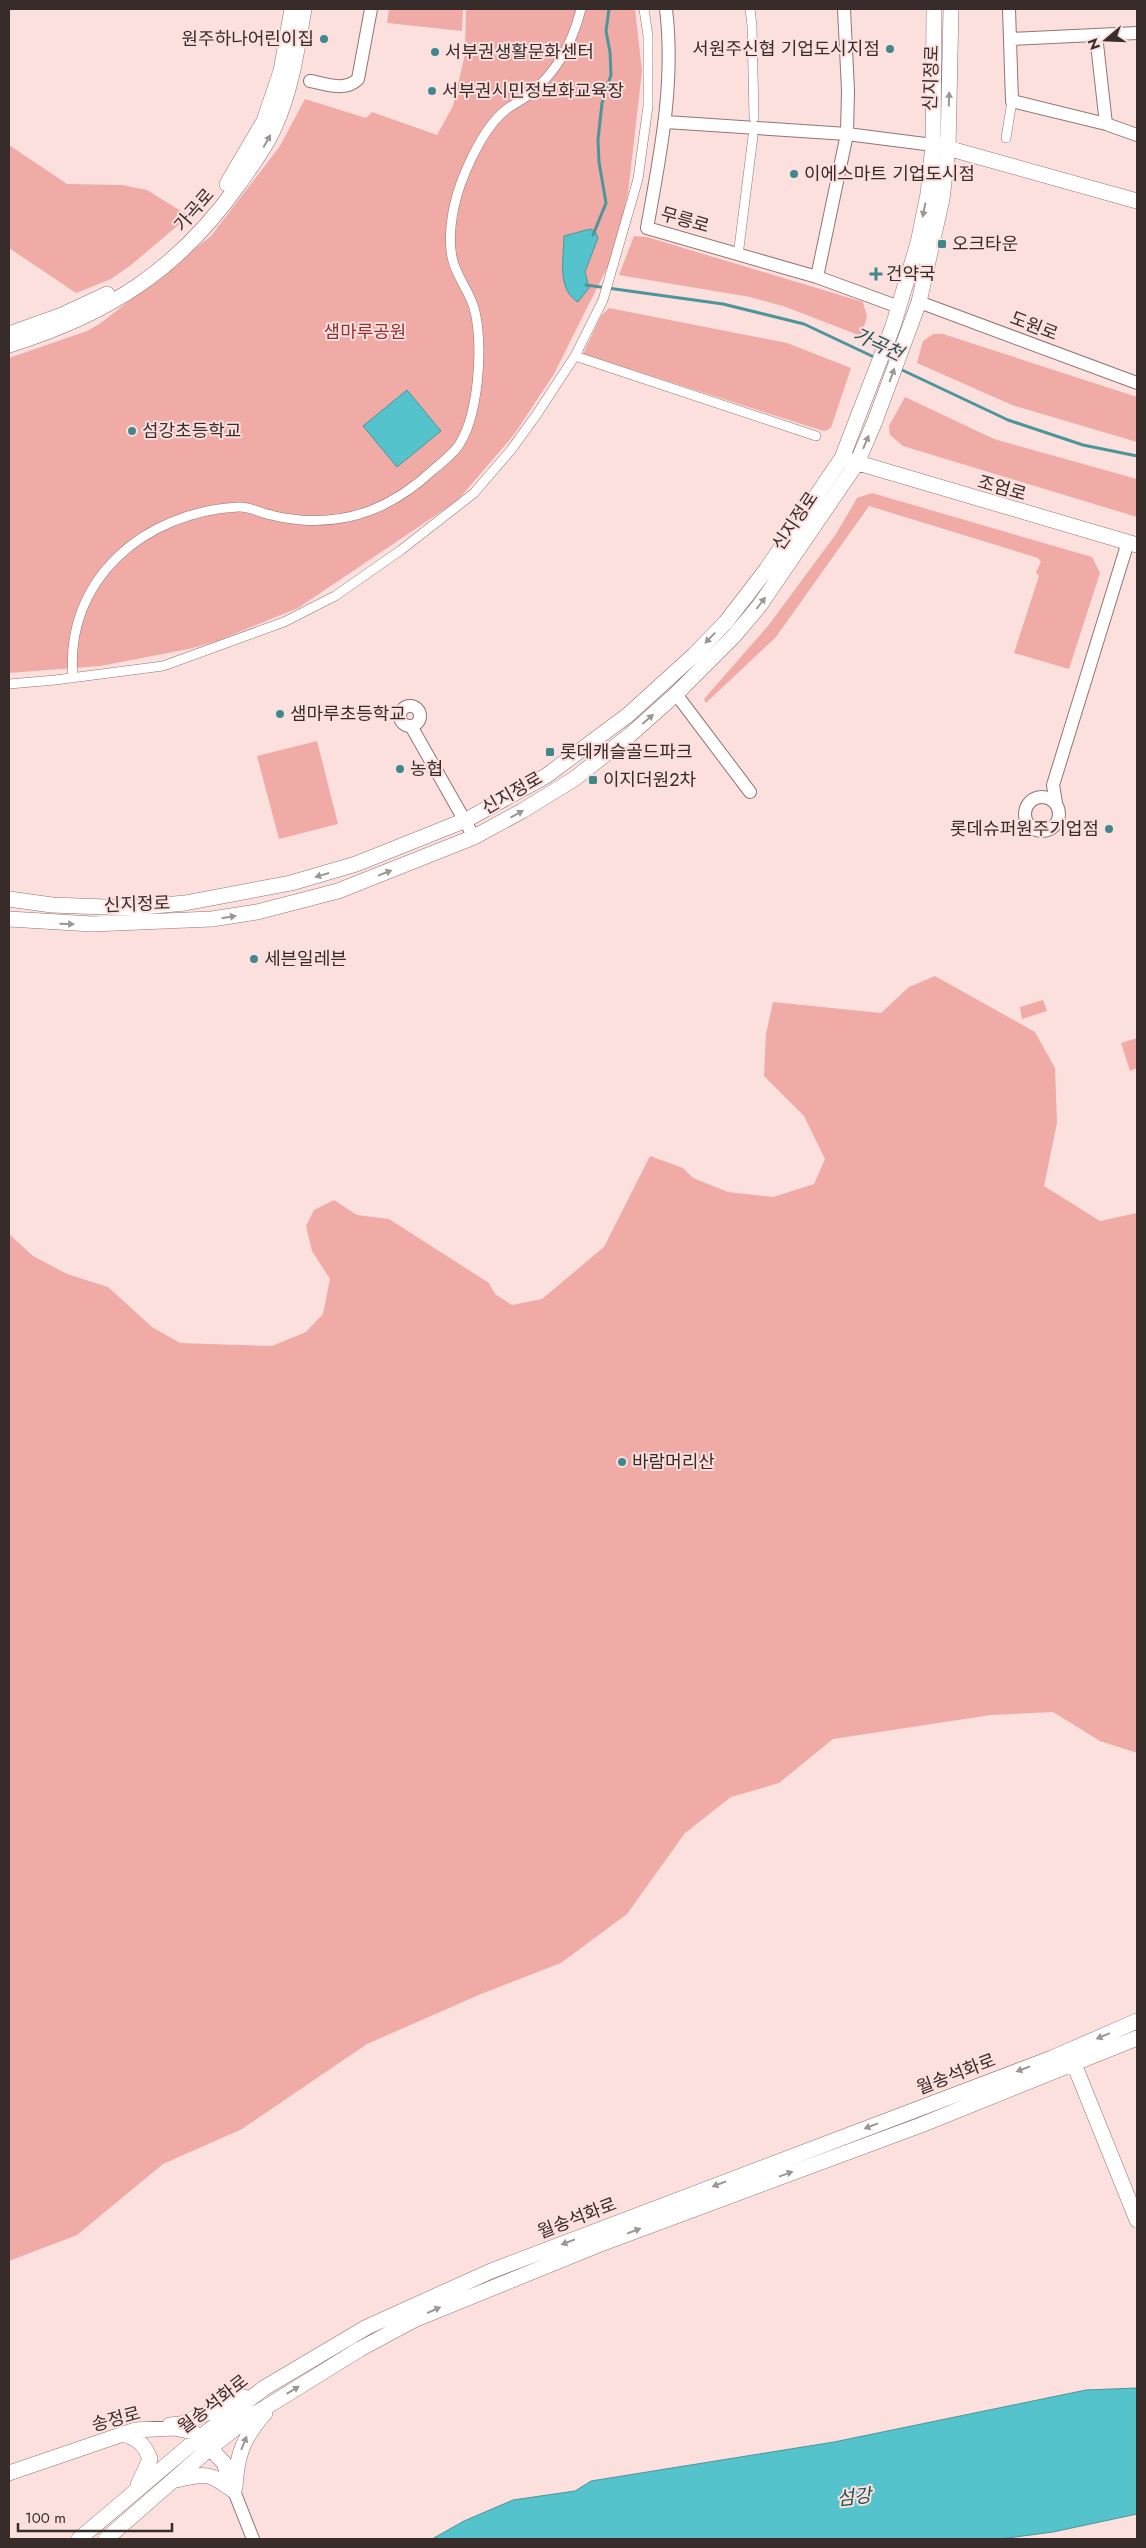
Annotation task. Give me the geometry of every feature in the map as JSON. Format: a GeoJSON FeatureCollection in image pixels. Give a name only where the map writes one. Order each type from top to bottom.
{"type":"FeatureCollection","features":[{"type":"Feature","properties":{"kind":"street","name":"가곡로"},"geometry":{"type":"LineString","coordinates":[[287,73],[292,9]]}},
{"type":"Feature","properties":{"kind":"street","name":"가곡로"},"geometry":{"type":"LineString","coordinates":[[9,334],[33,332],[74,322],[122,297],[160,271],[191,243],[221,209],[267,141],[304,9]]}},
{"type":"Feature","properties":{"kind":"street"},"geometry":{"type":"LineString","coordinates":[[310,81],[344,87],[351,85],[358,79],[371,9]]}},
{"type":"Feature","properties":{"kind":"street"},"geometry":{"type":"LineString","coordinates":[[73,678],[73,650],[77,623],[99,575],[120,554],[142,537],[182,517],[210,509],[242,506],[272,516],[303,520],[338,518],[370,512],[411,490],[457,448],[470,418],[478,363],[479,336],[474,309],[452,259],[454,208],[464,172],[501,114],[530,93],[548,76],[575,31],[581,9]]}},
{"type":"Feature","properties":{"kind":"street"},"geometry":{"type":"LineString","coordinates":[[9,684],[163,666],[275,625],[335,596],[402,550],[474,493],[511,450],[574,356],[603,300],[639,170],[648,106],[648,36],[644,9]]}},
{"type":"Feature","properties":{"kind":"street","name":"무릉로"},"geometry":{"type":"LineString","coordinates":[[666,9],[668,38],[666,122],[647,228],[817,277],[900,306]]}},
{"type":"Feature","properties":{"kind":"street"},"geometry":{"type":"LineString","coordinates":[[750,9],[754,118]]}},
{"type":"Feature","properties":{"kind":"street"},"geometry":{"type":"LineString","coordinates":[[817,277],[847,134],[848,90],[844,9]]}},
{"type":"Feature","properties":{"kind":"street"},"geometry":{"type":"LineString","coordinates":[[934,9],[941,146]]}},
{"type":"Feature","properties":{"kind":"street","name":"신지정로"},"geometry":{"type":"LineString","coordinates":[[9,920],[53,923],[156,923],[212,919],[257,912],[338,891],[474,837],[574,779],[630,735],[676,694],[734,636],[760,605],[857,463],[875,421],[919,302],[942,199],[941,146],[951,9]]}},
{"type":"Feature","properties":{"kind":"street"},"geometry":{"type":"LineString","coordinates":[[1006,138],[1012,101],[1009,9]]}},
{"type":"Feature","properties":{"kind":"street"},"geometry":{"type":"LineString","coordinates":[[1010,39],[1137,33]]}},
{"type":"Feature","properties":{"kind":"street"},"geometry":{"type":"LineString","coordinates":[[1096,35],[1106,124]]}},
{"type":"Feature","properties":{"kind":"street"},"geometry":{"type":"LineString","coordinates":[[1012,101],[1106,124],[1137,135]]}},
{"type":"Feature","properties":{"kind":"street"},"geometry":{"type":"LineString","coordinates":[[666,122],[847,134],[941,146],[1137,201]]}},
{"type":"Feature","properties":{"kind":"street"},"geometry":{"type":"LineString","coordinates":[[738,248],[754,136]]}},
{"type":"Feature","properties":{"kind":"street","name":"신지정로"},"geometry":{"type":"LineString","coordinates":[[9,899],[52,905],[132,908],[185,903],[248,893],[356,864],[466,820],[516,794],[572,759],[628,715],[726,622],[766,570],[842,458],[900,306],[918,243],[928,194],[941,146]]}},
{"type":"Feature","properties":{"kind":"street","name":"도원로"},"geometry":{"type":"LineString","coordinates":[[919,302],[1137,383]]}},
{"type":"Feature","properties":{"kind":"street","name":"가곡로"},"geometry":{"type":"LineString","coordinates":[[9,346],[33,332]]}},
{"type":"Feature","properties":{"kind":"street"},"geometry":{"type":"LineString","coordinates":[[574,356],[816,436]]}},
{"type":"Feature","properties":{"kind":"street","name":"조엄로"},"geometry":{"type":"LineString","coordinates":[[842,458],[1132,544]]}},
{"type":"Feature","properties":{"kind":"street"},"geometry":{"type":"LineString","coordinates":[[1053,785],[1040,797],[1029,803],[1025,814],[1029,825],[1038,831],[1049,830],[1057,823],[1060,813],[1053,785],[1132,544]]}},
{"type":"Feature","properties":{"kind":"street"},"geometry":{"type":"LineString","coordinates":[[665,681],[750,792]]}},
{"type":"Feature","properties":{"kind":"street"},"geometry":{"type":"LineString","coordinates":[[411,726],[474,837]]}},
{"type":"Feature","properties":{"kind":"street"},"geometry":{"type":"LineString","coordinates":[[1040,797],[1046,797],[1056,803]]}},
{"type":"Feature","properties":{"kind":"street","name":"월송석화로"},"geometry":{"type":"LineString","coordinates":[[80,2539],[136,2490],[205,2443],[390,2332],[458,2300],[598,2245],[921,2125],[1071,2057],[1137,2021]]}},
{"type":"Feature","properties":{"kind":"street","name":"월송석화로"},"geometry":{"type":"LineString","coordinates":[[106,2539],[174,2480],[205,2443],[264,2388],[367,2327],[491,2270],[1071,2057],[1137,2038]]}},
{"type":"Feature","properties":{"kind":"street"},"geometry":{"type":"LineString","coordinates":[[1071,2057],[1137,2220]]}},
{"type":"Feature","properties":{"kind":"street"},"geometry":{"type":"LineString","coordinates":[[149,2429],[180,2424],[264,2388]]}},
{"type":"Feature","properties":{"kind":"street"},"geometry":{"type":"LineString","coordinates":[[253,2539],[234,2490],[236,2460],[248,2434],[275,2401]]}},
{"type":"Feature","properties":{"kind":"street","name":"송정로"},"geometry":{"type":"LineString","coordinates":[[9,2473],[135,2430],[174,2428],[193,2432],[205,2443],[224,2463],[234,2490]]}},
{"type":"Feature","properties":{"kind":"street"},"geometry":{"type":"LineString","coordinates":[[123,2434],[138,2438],[146,2447],[150,2459],[136,2490]]}},
{"type":"Feature","properties":{"kind":"street"},"geometry":{"type":"LineString","coordinates":[[174,2480],[204,2473],[216,2478],[234,2490]]}},
{"type":"Feature","properties":{"kind":"green space"},"geometry":{"type":"Polygon","coordinates":[[[389,9],[463,9],[462,31],[387,23],[389,9]]]}},
{"type":"Feature","properties":{"kind":"green space","name":"샘마루공원"},"geometry":{"type":"Polygon","coordinates":[[[466,9],[635,9],[642,71],[628,193],[615,252],[554,374],[513,436],[457,501],[298,608],[217,641],[189,649],[100,666],[9,673],[9,358],[87,331],[101,323],[211,236],[280,146],[305,99],[366,118],[372,112],[437,135],[453,106],[465,54],[466,9]]]}},
{"type":"Feature","properties":{"kind":"green space"},"geometry":{"type":"Polygon","coordinates":[[[9,145],[67,184],[122,185],[147,190],[189,216],[131,265],[111,279],[76,293],[9,248],[9,145]]]}},
{"type":"Feature","properties":{"kind":"green space"},"geometry":{"type":"Polygon","coordinates":[[[634,236],[647,237],[863,302],[867,317],[861,336],[786,307],[750,297],[619,275],[634,236]]]}},
{"type":"Feature","properties":{"kind":"green space"},"geometry":{"type":"Polygon","coordinates":[[[609,308],[787,343],[851,368],[831,428],[825,431],[820,430],[583,354],[601,316],[609,308]]]}},
{"type":"Feature","properties":{"kind":"green space"},"geometry":{"type":"Polygon","coordinates":[[[933,334],[943,334],[1137,397],[1137,442],[1012,405],[917,363],[923,341],[933,334]]]}},
{"type":"Feature","properties":{"kind":"green space"},"geometry":{"type":"Polygon","coordinates":[[[905,397],[994,439],[1137,479],[1137,517],[903,446],[890,435],[889,426],[905,397]]]}},
{"type":"Feature","properties":{"kind":"green space"},"geometry":{"type":"Polygon","coordinates":[[[872,493],[1092,557],[1100,573],[1069,669],[1014,653],[1039,576],[1036,572],[1041,562],[1038,558],[869,506],[776,637],[706,703],[704,699],[768,626],[836,534],[857,498],[872,493]]]}},
{"type":"Feature","properties":{"kind":"green space"},"geometry":{"type":"Polygon","coordinates":[[[317,741],[338,824],[279,839],[257,756],[317,741]]]}},
{"type":"Feature","properties":{"kind":"green space"},"geometry":{"type":"Polygon","coordinates":[[[935,976],[1035,1032],[1055,1068],[1057,1123],[1044,1186],[1100,1221],[1137,1213],[1137,1753],[1100,1741],[1053,1712],[991,1715],[833,1739],[779,1783],[731,1797],[685,1833],[627,1914],[561,1963],[481,1994],[367,2044],[242,2129],[163,2164],[77,2235],[9,2261],[9,1234],[33,1256],[67,1274],[108,1287],[152,1327],[180,1343],[272,1346],[306,1332],[323,1314],[330,1279],[312,1251],[306,1226],[314,1210],[334,1200],[357,1215],[389,1219],[489,1283],[495,1294],[512,1305],[542,1299],[604,1247],[650,1156],[683,1168],[693,1178],[728,1192],[773,1197],[814,1184],[825,1159],[804,1116],[764,1076],[766,1034],[773,1002],[881,1013],[909,987],[935,976]]]}},
{"type":"Feature","properties":{"kind":"green space"},"geometry":{"type":"Polygon","coordinates":[[[1043,1000],[1047,1011],[1022,1019],[1020,1007],[1043,1000]]]}},
{"type":"Feature","properties":{"kind":"green space"},"geometry":{"type":"Polygon","coordinates":[[[1137,1038],[1137,1068],[1130,1071],[1121,1043],[1137,1038]]]}},
{"type":"Feature","properties":{"kind":"water"},"geometry":{"type":"Polygon","coordinates":[[[590,229],[595,231],[598,238],[585,272],[589,288],[578,302],[571,296],[564,281],[564,236],[590,229]]]}},
{"type":"Feature","properties":{"kind":"water"},"geometry":{"type":"Polygon","coordinates":[[[407,390],[441,431],[397,467],[363,426],[407,390]]]}},
{"type":"Feature","properties":{"kind":"water","name":"섬강"},"geometry":{"type":"Polygon","coordinates":[[[1137,2388],[1137,2514],[1053,2532],[1000,2539],[432,2539],[464,2521],[513,2500],[575,2491],[591,2481],[834,2442],[1086,2390],[1137,2388]]]}},
{"type":"Feature","properties":{"kind":"waterway"},"geometry":{"type":"LineString","coordinates":[[593,235],[606,203],[599,162],[598,140],[602,103],[611,75],[610,52],[606,31],[609,9]]}},
{"type":"Feature","properties":{"kind":"waterway","name":"가곡천"},"geometry":{"type":"LineString","coordinates":[[586,285],[723,304],[804,324],[876,358]]}},
{"type":"Feature","properties":{"kind":"waterway","name":"가곡천"},"geometry":{"type":"LineString","coordinates":[[900,369],[1008,420],[1083,445],[1137,456]]}},
{"type":"Feature","properties":{"kind":"place","name":"원주하나어린이집"},"geometry":{"type":"Point","coordinates":[324,39]}},
{"type":"Feature","properties":{"kind":"place","name":"서원주신협 기업도시지점"},"geometry":{"type":"Point","coordinates":[890,49]}},
{"type":"Feature","properties":{"kind":"place","name":"서부권생활문화센터"},"geometry":{"type":"Point","coordinates":[435,52]}},
{"type":"Feature","properties":{"kind":"place","name":"서부권시민정보화교육장"},"geometry":{"type":"Point","coordinates":[432,91]}},
{"type":"Feature","properties":{"kind":"place","name":"이에스마트 기업도시점"},"geometry":{"type":"Point","coordinates":[794,174]}},
{"type":"Feature","properties":{"kind":"place","name":"오크타운"},"geometry":{"type":"Point","coordinates":[942,244]}},
{"type":"Feature","properties":{"kind":"place","name":"건약국"},"geometry":{"type":"Point","coordinates":[876,274]}},
{"type":"Feature","properties":{"kind":"place","name":"섬강초등학교"},"geometry":{"type":"Point","coordinates":[132,431]}},
{"type":"Feature","properties":{"kind":"place","name":"샘마루초등학교"},"geometry":{"type":"Point","coordinates":[280,714]}},
{"type":"Feature","properties":{"kind":"place","name":"롯데캐슬골드파크"},"geometry":{"type":"Point","coordinates":[550,752]}},
{"type":"Feature","properties":{"kind":"place","name":"농협"},"geometry":{"type":"Point","coordinates":[400,769]}},
{"type":"Feature","properties":{"kind":"place","name":"이지더원2차"},"geometry":{"type":"Point","coordinates":[593,780]}},
{"type":"Feature","properties":{"kind":"place","name":"롯데슈퍼원주기업점"},"geometry":{"type":"Point","coordinates":[1109,829]}},
{"type":"Feature","properties":{"kind":"place","name":"세븐일레븐"},"geometry":{"type":"Point","coordinates":[254,959]}},
{"type":"Feature","properties":{"kind":"place","name":"바람머리산"},"geometry":{"type":"Point","coordinates":[622,1462]}}]}
